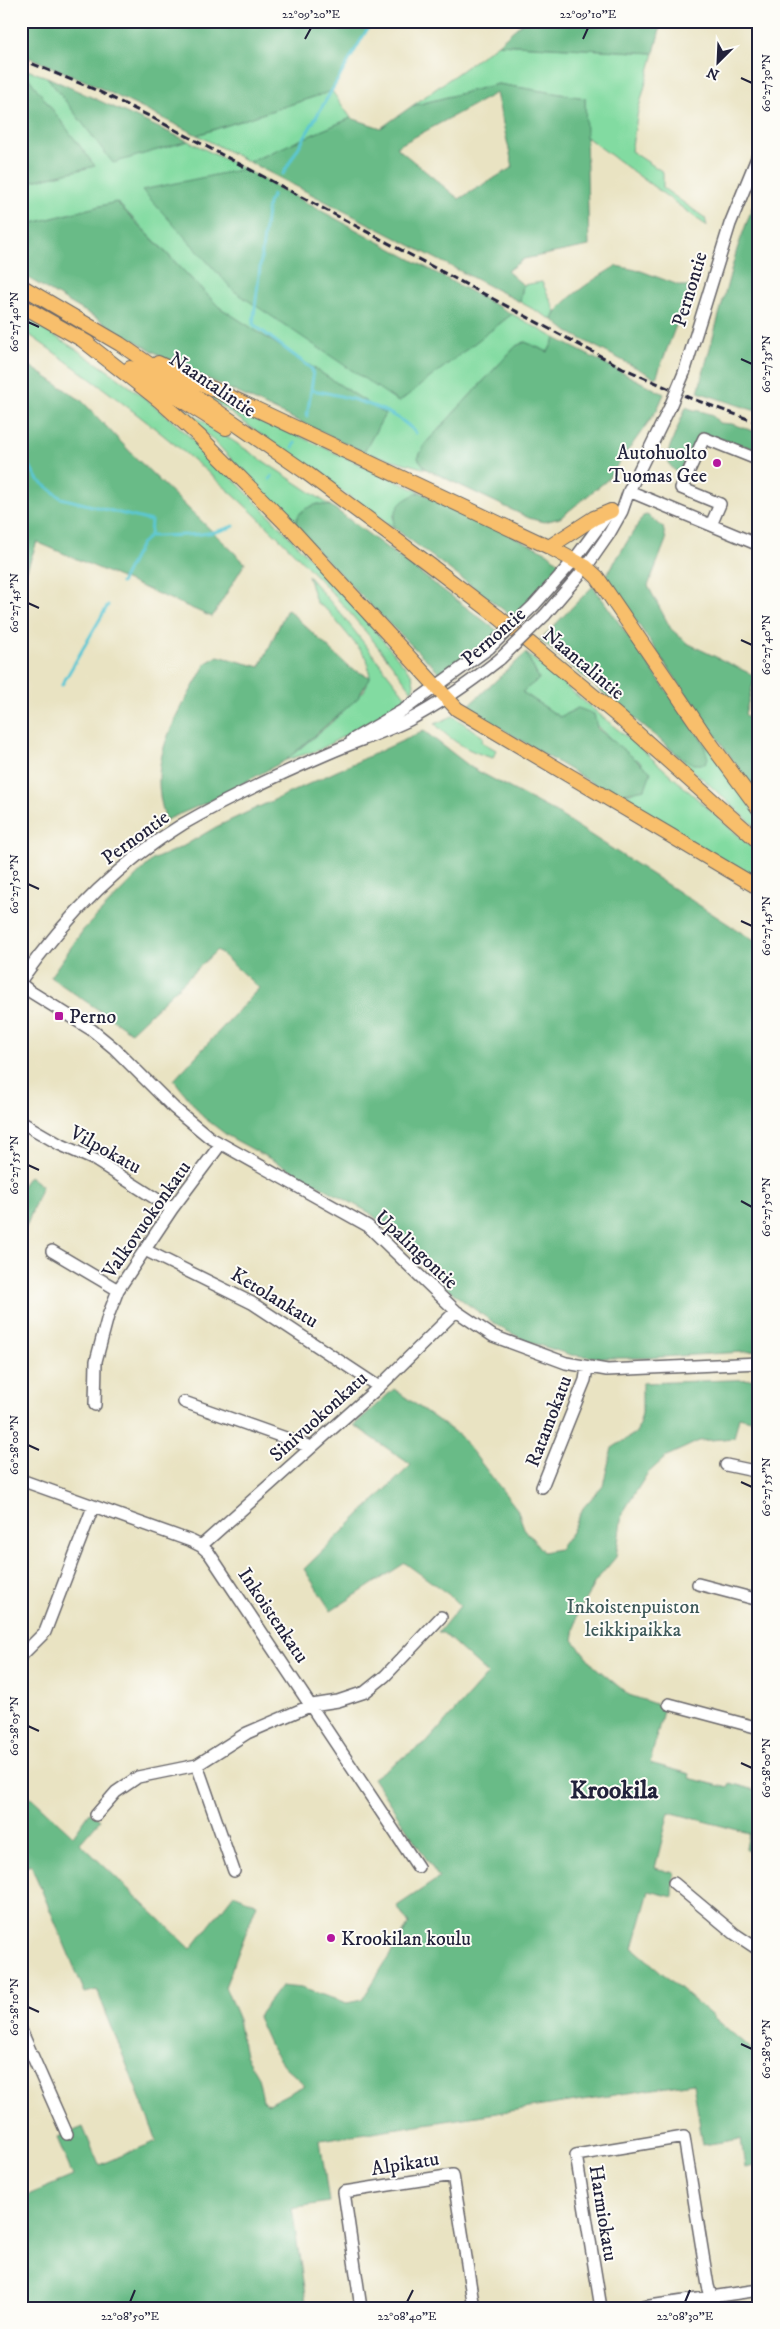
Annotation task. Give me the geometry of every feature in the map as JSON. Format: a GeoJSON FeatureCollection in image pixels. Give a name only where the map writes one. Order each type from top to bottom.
{"type":"FeatureCollection","features":[{"type":"Feature","properties":{"kind":"main road","name":"Naantalintie"},"geometry":{"type":"LineString","coordinates":[[21,286],[120,344],[304,471],[497,616],[619,717],[759,842]]}},
{"type":"Feature","properties":{"kind":"main road","name":"Naantalintie"},"geometry":{"type":"LineString","coordinates":[[21,305],[80,338],[214,420],[376,526]]}},
{"type":"Feature","properties":{"kind":"main road"},"geometry":{"type":"LineString","coordinates":[[80,338],[199,436],[293,531],[457,708],[488,729],[759,888]]}},
{"type":"Feature","properties":{"kind":"main road"},"geometry":{"type":"LineString","coordinates":[[120,344],[580,563],[597,577],[708,740],[759,809]]}},
{"type":"Feature","properties":{"kind":"main road"},"geometry":{"type":"LineString","coordinates":[[549,548],[594,518],[611,511]]}},
{"type":"Feature","properties":{"kind":"street","name":"Pernontie"},"geometry":{"type":"LineString","coordinates":[[21,982],[42,950],[80,906],[135,858],[183,825],[215,807],[331,752],[405,709],[490,648],[580,563],[613,526],[669,409],[684,373],[730,224],[759,153]]}},
{"type":"Feature","properties":{"kind":"street"},"geometry":{"type":"LineString","coordinates":[[711,525],[720,504],[681,488],[704,438],[759,460]]}},
{"type":"Feature","properties":{"kind":"street","name":"Pernontie"},"geometry":{"type":"LineString","coordinates":[[331,752],[370,738],[410,719],[447,698],[500,659],[545,615],[580,563],[611,511],[629,490]]}},
{"type":"Feature","properties":{"kind":"street"},"geometry":{"type":"LineString","coordinates":[[629,490],[759,545]]}},
{"type":"Feature","properties":{"kind":"street","name":"Upalingontie"},"geometry":{"type":"LineString","coordinates":[[21,982],[31,992],[92,1030],[114,1048],[174,1108],[220,1145],[342,1209],[368,1226],[456,1311],[472,1323],[507,1343],[544,1357],[588,1368],[629,1370],[759,1363]]}},
{"type":"Feature","properties":{"kind":"street","name":"Vilpokatu"},"geometry":{"type":"LineString","coordinates":[[21,1122],[59,1144],[95,1160],[172,1210]]}},
{"type":"Feature","properties":{"kind":"street","name":"Valkovuokonkatu"},"geometry":{"type":"LineString","coordinates":[[95,1405],[96,1361],[108,1316],[118,1290],[172,1210],[220,1145]]}},
{"type":"Feature","properties":{"kind":"street","name":"Ketolankatu"},"geometry":{"type":"LineString","coordinates":[[145,1250],[252,1303],[378,1387]]}},
{"type":"Feature","properties":{"kind":"street"},"geometry":{"type":"LineString","coordinates":[[52,1251],[118,1290]]}},
{"type":"Feature","properties":{"kind":"street","name":"Sinivuokonkatu"},"geometry":{"type":"LineString","coordinates":[[201,1546],[378,1387],[456,1311]]}},
{"type":"Feature","properties":{"kind":"street","name":"Ratamokatu"},"geometry":{"type":"LineString","coordinates":[[542,1487],[575,1406],[588,1368]]}},
{"type":"Feature","properties":{"kind":"street"},"geometry":{"type":"LineString","coordinates":[[184,1402],[311,1447]]}},
{"type":"Feature","properties":{"kind":"street"},"geometry":{"type":"LineString","coordinates":[[726,1465],[759,1472]]}},
{"type":"Feature","properties":{"kind":"street","name":"Inkoistenkatu"},"geometry":{"type":"LineString","coordinates":[[21,1480],[201,1546],[221,1569],[418,1867]]}},
{"type":"Feature","properties":{"kind":"street"},"geometry":{"type":"LineString","coordinates":[[21,1656],[45,1632],[93,1507]]}},
{"type":"Feature","properties":{"kind":"street"},"geometry":{"type":"LineString","coordinates":[[698,1584],[759,1600]]}},
{"type":"Feature","properties":{"kind":"street"},"geometry":{"type":"LineString","coordinates":[[96,1814],[122,1788],[138,1777],[197,1765],[248,1733],[312,1705],[338,1701],[365,1692],[385,1676],[442,1618]]}},
{"type":"Feature","properties":{"kind":"street"},"geometry":{"type":"LineString","coordinates":[[669,1704],[759,1728]]}},
{"type":"Feature","properties":{"kind":"street"},"geometry":{"type":"LineString","coordinates":[[197,1765],[234,1872]]}},
{"type":"Feature","properties":{"kind":"street"},"geometry":{"type":"LineString","coordinates":[[674,1883],[735,1934],[759,1950]]}},
{"type":"Feature","properties":{"kind":"street"},"geometry":{"type":"LineString","coordinates":[[21,2030],[67,2134]]}},
{"type":"Feature","properties":{"kind":"street","name":"Harmiokatu"},"geometry":{"type":"LineString","coordinates":[[600,2308],[576,2155],[684,2137],[711,2296]]}},
{"type":"Feature","properties":{"kind":"street","name":"Alpikatu"},"geometry":{"type":"LineString","coordinates":[[361,2308],[344,2192],[453,2175],[474,2308]]}},
{"type":"Feature","properties":{"kind":"street"},"geometry":{"type":"LineString","coordinates":[[636,2308],[759,2290]]}},
{"type":"Feature","properties":{"kind":"green space"},"geometry":{"type":"Polygon","coordinates":[[[21,21],[372,21],[332,91],[197,135],[90,83],[21,54],[21,21]]]}},
{"type":"Feature","properties":{"kind":"green space"},"geometry":{"type":"Polygon","coordinates":[[[524,21],[662,21],[654,53],[498,44],[524,21]]]}},
{"type":"Feature","properties":{"kind":"green space"},"geometry":{"type":"Polygon","coordinates":[[[498,44],[654,53],[638,111],[631,151],[663,172],[663,188],[705,218],[707,226],[585,136],[585,98],[498,84],[412,106],[498,44]]]}},
{"type":"Feature","properties":{"kind":"green space"},"geometry":{"type":"Polygon","coordinates":[[[21,68],[47,77],[113,162],[188,141],[244,169],[143,191],[398,402],[512,314],[555,338],[548,352],[525,342],[516,346],[424,445],[418,458],[426,469],[364,452],[385,414],[219,307],[117,202],[21,226],[21,184],[94,166],[21,68]]]}},
{"type":"Feature","properties":{"kind":"green space"},"geometry":{"type":"Polygon","coordinates":[[[21,68],[95,166],[21,184],[21,68]]]}},
{"type":"Feature","properties":{"kind":"green space"},"geometry":{"type":"Polygon","coordinates":[[[47,77],[188,141],[113,163],[47,77]]]}},
{"type":"Feature","properties":{"kind":"green space"},"geometry":{"type":"Polygon","coordinates":[[[498,84],[585,98],[589,246],[524,259],[507,271],[523,285],[520,302],[249,162],[351,118],[381,128],[412,106],[498,84]],[[496,93],[396,147],[459,199],[513,167],[496,93]]]}},
{"type":"Feature","properties":{"kind":"green space"},"geometry":{"type":"Polygon","coordinates":[[[332,91],[351,118],[249,162],[197,135],[332,91]]]}},
{"type":"Feature","properties":{"kind":"green space"},"geometry":{"type":"Polygon","coordinates":[[[244,169],[512,314],[399,402],[234,291],[142,190],[244,169]]]}},
{"type":"Feature","properties":{"kind":"green space"},"geometry":{"type":"Polygon","coordinates":[[[759,189],[759,412],[698,392],[737,249],[759,189]]]}},
{"type":"Feature","properties":{"kind":"green space"},"geometry":{"type":"Polygon","coordinates":[[[116,202],[219,307],[385,414],[364,452],[168,360],[21,274],[21,226],[116,202]]]}},
{"type":"Feature","properties":{"kind":"green space"},"geometry":{"type":"Polygon","coordinates":[[[616,266],[641,271],[681,286],[691,286],[656,378],[568,332],[553,320],[557,312],[571,297],[616,266]]]}},
{"type":"Feature","properties":{"kind":"green space"},"geometry":{"type":"Polygon","coordinates":[[[542,282],[556,312],[553,320],[520,302],[523,285],[542,282]]]}},
{"type":"Feature","properties":{"kind":"green space"},"geometry":{"type":"Polygon","coordinates":[[[21,315],[81,352],[124,382],[180,427],[206,452],[288,535],[372,627],[412,675],[414,684],[412,691],[371,637],[327,587],[280,539],[232,493],[182,450],[76,368],[21,329],[21,315]]]}},
{"type":"Feature","properties":{"kind":"green space"},"geometry":{"type":"Polygon","coordinates":[[[555,338],[664,394],[657,410],[606,481],[560,518],[544,522],[529,518],[426,469],[418,458],[424,445],[516,346],[525,342],[548,352],[555,338]]]}},
{"type":"Feature","properties":{"kind":"green space"},"geometry":{"type":"Polygon","coordinates":[[[21,360],[82,401],[136,458],[245,563],[212,617],[37,542],[21,586],[21,360]]]}},
{"type":"Feature","properties":{"kind":"green space"},"geometry":{"type":"Polygon","coordinates":[[[195,388],[420,492],[394,514],[393,527],[195,388]]]}},
{"type":"Feature","properties":{"kind":"green space"},"geometry":{"type":"Polygon","coordinates":[[[173,401],[331,506],[318,504],[296,528],[219,446],[173,401]]]}},
{"type":"Feature","properties":{"kind":"green space"},"geometry":{"type":"Polygon","coordinates":[[[686,407],[707,413],[719,423],[732,424],[759,433],[759,450],[700,433],[678,474],[668,463],[669,449],[686,407]]]}},
{"type":"Feature","properties":{"kind":"green space"},"geometry":{"type":"Polygon","coordinates":[[[420,492],[548,553],[558,562],[559,571],[513,617],[393,527],[395,514],[403,501],[420,492]]]}},
{"type":"Feature","properties":{"kind":"green space"},"geometry":{"type":"Polygon","coordinates":[[[318,504],[331,506],[499,632],[469,658],[445,674],[440,673],[368,603],[296,528],[297,518],[301,512],[318,504]]]}},
{"type":"Feature","properties":{"kind":"green space"},"geometry":{"type":"Polygon","coordinates":[[[647,515],[663,527],[666,540],[648,586],[671,629],[687,643],[755,676],[745,714],[759,728],[759,797],[606,576],[643,516],[647,515]]]}},
{"type":"Feature","properties":{"kind":"green space"},"geometry":{"type":"Polygon","coordinates":[[[308,576],[342,615],[406,697],[390,710],[319,750],[286,760],[332,722],[364,691],[370,677],[367,658],[328,611],[316,602],[308,576]]]}},
{"type":"Feature","properties":{"kind":"green space"},"geometry":{"type":"Polygon","coordinates":[[[593,586],[703,742],[708,758],[705,764],[693,764],[678,755],[540,640],[593,586]]]}},
{"type":"Feature","properties":{"kind":"green space"},"geometry":{"type":"Polygon","coordinates":[[[287,609],[350,668],[370,677],[358,698],[286,760],[210,801],[166,820],[160,797],[159,776],[162,756],[175,720],[206,663],[218,656],[260,667],[287,609]]]}},
{"type":"Feature","properties":{"kind":"green space"},"geometry":{"type":"Polygon","coordinates":[[[526,653],[647,754],[759,854],[759,882],[612,793],[632,793],[641,762],[628,755],[578,708],[560,717],[521,691],[539,679],[526,653]]]}},
{"type":"Feature","properties":{"kind":"green space"},"geometry":{"type":"Polygon","coordinates":[[[526,653],[539,679],[522,692],[560,717],[578,708],[594,714],[597,728],[651,772],[645,789],[619,794],[602,789],[469,709],[468,706],[526,653]]]}},
{"type":"Feature","properties":{"kind":"green space"},"geometry":{"type":"Polygon","coordinates":[[[453,716],[483,737],[482,742],[496,750],[493,758],[462,746],[435,724],[453,716]]]}},
{"type":"Feature","properties":{"kind":"green space"},"geometry":{"type":"Polygon","coordinates":[[[424,731],[472,768],[555,812],[759,944],[759,1351],[645,1358],[606,1358],[571,1355],[529,1342],[501,1328],[438,1281],[398,1238],[370,1213],[228,1136],[203,1117],[174,1080],[259,988],[217,950],[131,1032],[50,977],[84,929],[152,860],[182,847],[216,827],[424,731]]]}},
{"type":"Feature","properties":{"kind":"green space"},"geometry":{"type":"Polygon","coordinates":[[[699,734],[759,819],[759,830],[659,739],[686,760],[699,734]]]}},
{"type":"Feature","properties":{"kind":"green space"},"geometry":{"type":"Polygon","coordinates":[[[29,1176],[42,1186],[21,1240],[21,1187],[29,1176]]]}},
{"type":"Feature","properties":{"kind":"green space"},"geometry":{"type":"Polygon","coordinates":[[[759,1379],[759,1422],[739,1417],[734,1438],[699,1441],[667,1456],[647,1474],[622,1514],[616,1557],[595,1582],[577,1615],[573,1640],[594,1666],[629,1695],[664,1707],[650,1763],[690,1774],[689,1778],[728,1788],[730,1783],[759,1791],[759,1853],[746,1849],[749,1833],[669,1812],[655,1868],[674,1873],[673,1897],[649,1891],[633,1948],[759,2056],[759,2165],[745,2168],[741,2139],[703,2145],[693,2083],[320,2140],[329,2202],[292,2208],[307,2308],[21,2308],[21,2198],[73,2176],[57,2138],[83,2127],[99,2165],[157,2141],[97,1990],[85,1993],[31,1865],[21,1869],[21,1788],[73,1836],[90,1812],[100,1820],[80,1843],[191,1949],[234,1894],[257,1904],[225,1987],[237,2015],[245,2055],[258,2077],[263,2100],[268,2104],[305,2085],[284,2066],[271,2048],[257,2017],[281,1986],[301,1988],[347,2003],[362,2000],[409,1924],[397,1906],[439,1878],[373,1778],[429,1740],[488,1674],[443,1633],[438,1633],[460,1606],[448,1594],[405,1563],[331,1611],[304,1569],[411,1465],[354,1425],[394,1389],[460,1436],[517,1509],[524,1528],[543,1552],[559,1549],[572,1532],[583,1508],[603,1485],[612,1448],[637,1432],[642,1413],[642,1383],[759,1379]]]}},
{"type":"Feature","properties":{"kind":"waterway"},"geometry":{"type":"LineString","coordinates":[[283,174],[372,21]]}},
{"type":"Feature","properties":{"kind":"waterway"},"geometry":{"type":"LineString","coordinates":[[273,195],[268,203],[253,324],[312,369],[313,377],[307,416]]}},
{"type":"Feature","properties":{"kind":"waterway"},"geometry":{"type":"LineString","coordinates":[[311,390],[338,395],[382,410],[407,424],[416,433]]}},
{"type":"Feature","properties":{"kind":"waterway"},"geometry":{"type":"LineString","coordinates":[[293,447],[295,443]]}},
{"type":"Feature","properties":{"kind":"waterway"},"geometry":{"type":"LineString","coordinates":[[21,449],[37,479],[61,498],[151,521],[150,536],[203,534],[234,526]]}},
{"type":"Feature","properties":{"kind":"waterway"},"geometry":{"type":"LineString","coordinates":[[121,583],[141,544],[150,536]]}},
{"type":"Feature","properties":{"kind":"waterway"},"geometry":{"type":"LineString","coordinates":[[62,685],[108,605]]}},
{"type":"Feature","properties":{"kind":"railway"},"geometry":{"type":"LineString","coordinates":[[21,59],[96,90],[151,117],[623,368],[690,398],[759,423]]}},
{"type":"Feature","properties":{"kind":"place","name":"Autohuolto Tuomas Gee"},"geometry":{"type":"Point","coordinates":[717,463]}},
{"type":"Feature","properties":{"kind":"place","name":"Perno"},"geometry":{"type":"Point","coordinates":[59,1016]}},
{"type":"Feature","properties":{"kind":"place","name":"Krookilan koulu"},"geometry":{"type":"Point","coordinates":[331,1938]}},
{"type":"Feature","properties":{"kind":"district","name":"Krookila"},"geometry":{"type":"Point","coordinates":[614,1789]}},
{"type":"Feature","properties":{"kind":"park label","name":"Inkoistenpuiston leikkipaikka"},"geometry":{"type":"Point","coordinates":[633,1618]}}]}
